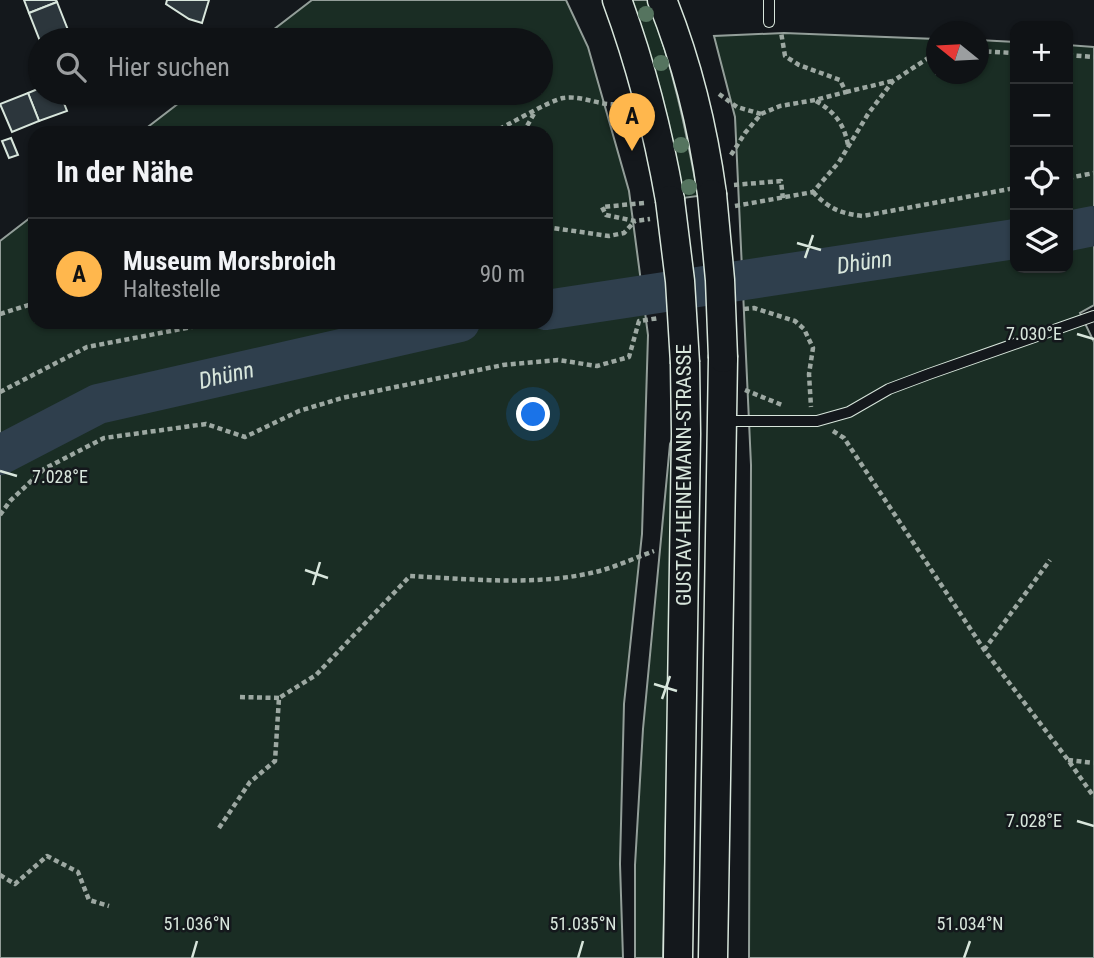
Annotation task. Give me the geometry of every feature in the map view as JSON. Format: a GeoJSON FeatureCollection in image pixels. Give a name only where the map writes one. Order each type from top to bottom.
{"type":"FeatureCollection","features":[{"type":"Feature","properties":{"kind":"main road","name":"GUSTAV-HEINEMANN-STRASSE"},"geometry":{"type":"LineString","coordinates":[[617,0],[630,34],[658,134],[657,202],[680,281],[685,363],[686,473],[678,958]]}},
{"type":"Feature","properties":{"kind":"main road","name":"GUSTAV-HEINEMANN-STRASSE"},"geometry":{"type":"LineString","coordinates":[[662,0],[681,51],[707,163],[722,190],[720,280],[723,358],[713,958]]}},
{"type":"Feature","properties":{"kind":"lane"},"geometry":{"type":"LineString","coordinates":[[769,0],[769,22]]}},
{"type":"Feature","properties":{"kind":"lane"},"geometry":{"type":"LineString","coordinates":[[722,421],[815,419],[849,412],[890,389],[1094,316]]}},
{"type":"Feature","properties":{"kind":"path"},"geometry":{"type":"LineString","coordinates":[[781,22],[785,56],[799,65],[840,80],[846,92]]}},
{"type":"Feature","properties":{"kind":"path"},"geometry":{"type":"LineString","coordinates":[[989,52],[1010,53]]}},
{"type":"Feature","properties":{"kind":"path"},"geometry":{"type":"LineString","coordinates":[[1073,55],[1094,57]]}},
{"type":"Feature","properties":{"kind":"path"},"geometry":{"type":"LineString","coordinates":[[926,60],[893,81],[868,114],[839,162],[813,192],[825,205],[845,215],[863,216],[1010,189]]}},
{"type":"Feature","properties":{"kind":"path"},"geometry":{"type":"LineString","coordinates":[[731,155],[761,114],[780,106],[893,81]]}},
{"type":"Feature","properties":{"kind":"path"},"geometry":{"type":"LineString","coordinates":[[719,94],[737,107],[761,114]]}},
{"type":"Feature","properties":{"kind":"path"},"geometry":{"type":"LineString","coordinates":[[553,103],[561,99],[582,98],[606,105],[618,104]]}},
{"type":"Feature","properties":{"kind":"path"},"geometry":{"type":"LineString","coordinates":[[815,100],[830,109],[839,119],[848,145]]}},
{"type":"Feature","properties":{"kind":"path"},"geometry":{"type":"LineString","coordinates":[[507,126],[549,105]]}},
{"type":"Feature","properties":{"kind":"path"},"geometry":{"type":"LineString","coordinates":[[527,126],[536,112]]}},
{"type":"Feature","properties":{"kind":"path"},"geometry":{"type":"LineString","coordinates":[[1073,177],[1094,173]]}},
{"type":"Feature","properties":{"kind":"path"},"geometry":{"type":"LineString","coordinates":[[722,190],[781,181],[783,199]]}},
{"type":"Feature","properties":{"kind":"path"},"geometry":{"type":"LineString","coordinates":[[553,228],[608,236],[624,233],[635,221],[606,215],[602,207],[657,202]]}},
{"type":"Feature","properties":{"kind":"path"},"geometry":{"type":"LineString","coordinates":[[0,314],[28,305]]}},
{"type":"Feature","properties":{"kind":"path"},"geometry":{"type":"LineString","coordinates":[[754,308],[795,321],[804,329],[813,348],[809,374],[815,419]]}},
{"type":"Feature","properties":{"kind":"path"},"geometry":{"type":"LineString","coordinates":[[0,515],[10,501],[44,469],[103,438],[206,424],[245,437],[299,411],[342,398],[503,365],[558,360],[597,366],[629,357],[639,321]]}},
{"type":"Feature","properties":{"kind":"path"},"geometry":{"type":"LineString","coordinates":[[0,392],[87,347],[181,329]]}},
{"type":"Feature","properties":{"kind":"path"},"geometry":{"type":"LineString","coordinates":[[744,389],[815,419],[844,438],[984,650],[1094,797]]}},
{"type":"Feature","properties":{"kind":"path"},"geometry":{"type":"LineString","coordinates":[[240,697],[279,698],[316,675],[410,576],[486,580],[554,579],[602,570],[654,551]]}},
{"type":"Feature","properties":{"kind":"path"},"geometry":{"type":"LineString","coordinates":[[984,650],[1051,560]]}},
{"type":"Feature","properties":{"kind":"path"},"geometry":{"type":"LineString","coordinates":[[219,828],[250,782],[275,761],[279,698]]}},
{"type":"Feature","properties":{"kind":"path"},"geometry":{"type":"LineString","coordinates":[[1068,760],[1094,763]]}},
{"type":"Feature","properties":{"kind":"path"},"geometry":{"type":"LineString","coordinates":[[0,876],[15,884],[47,856],[78,872],[89,900],[110,906]]}},
{"type":"Feature","properties":{"kind":"green space"},"geometry":{"type":"Polygon","coordinates":[[[312,0],[566,0],[588,47],[629,191],[648,335],[642,534],[624,704],[620,864],[623,958],[0,958],[0,241],[28,219],[28,329],[553,329],[553,126],[149,126],[176,105],[553,105],[553,28],[276,28],[312,0]]]}},
{"type":"Feature","properties":{"kind":"green space"},"geometry":{"type":"Polygon","coordinates":[[[631,0],[648,0],[657,24],[678,96],[698,196],[683,198],[631,0]]]}},
{"type":"Feature","properties":{"kind":"green space"},"geometry":{"type":"Polygon","coordinates":[[[784,33],[926,39],[926,84],[989,84],[989,41],[1010,42],[1010,273],[1073,273],[1073,45],[1094,47],[1094,305],[1080,313],[1094,342],[1094,958],[749,958],[751,465],[735,117],[714,36],[784,33]]]}},
{"type":"Feature","properties":{"kind":"green space"},"geometry":{"type":"Polygon","coordinates":[[[674,435],[663,958],[635,958],[635,865],[643,729],[670,444],[674,435]]]}},
{"type":"Feature","properties":{"kind":"building"},"geometry":{"type":"Polygon","coordinates":[[[24,0],[56,0],[57,2],[29,13],[24,0]]]}},
{"type":"Feature","properties":{"kind":"building"},"geometry":{"type":"Polygon","coordinates":[[[167,0],[209,0],[202,23],[189,19],[166,4],[167,0]]]}},
{"type":"Feature","properties":{"kind":"building"},"geometry":{"type":"Polygon","coordinates":[[[57,2],[67,28],[35,28],[29,13],[57,2]]]}},
{"type":"Feature","properties":{"kind":"building"},"geometry":{"type":"Polygon","coordinates":[[[28,93],[28,105],[33,105],[39,121],[12,132],[0,104],[28,93]]]}},
{"type":"Feature","properties":{"kind":"building"},"geometry":{"type":"Polygon","coordinates":[[[33,105],[65,105],[67,111],[39,121],[33,105]]]}},
{"type":"Feature","properties":{"kind":"building"},"geometry":{"type":"Polygon","coordinates":[[[11,138],[18,155],[9,158],[2,141],[11,138]]]}},
{"type":"Feature","properties":{"kind":"waterway","name":"Dhünn"},"geometry":{"type":"LineString","coordinates":[[1073,230],[1094,226]]}},
{"type":"Feature","properties":{"kind":"waterway","name":"Dhünn"},"geometry":{"type":"LineString","coordinates":[[553,309],[1010,240]]}},
{"type":"Feature","properties":{"kind":"waterway","name":"Dhünn"},"geometry":{"type":"LineString","coordinates":[[0,455],[98,404],[429,329]]}},
{"type":"Feature","properties":{"kind":"place","name":"Museum Morsbroich"},"geometry":{"type":"Point","coordinates":[632,151]}}]}
